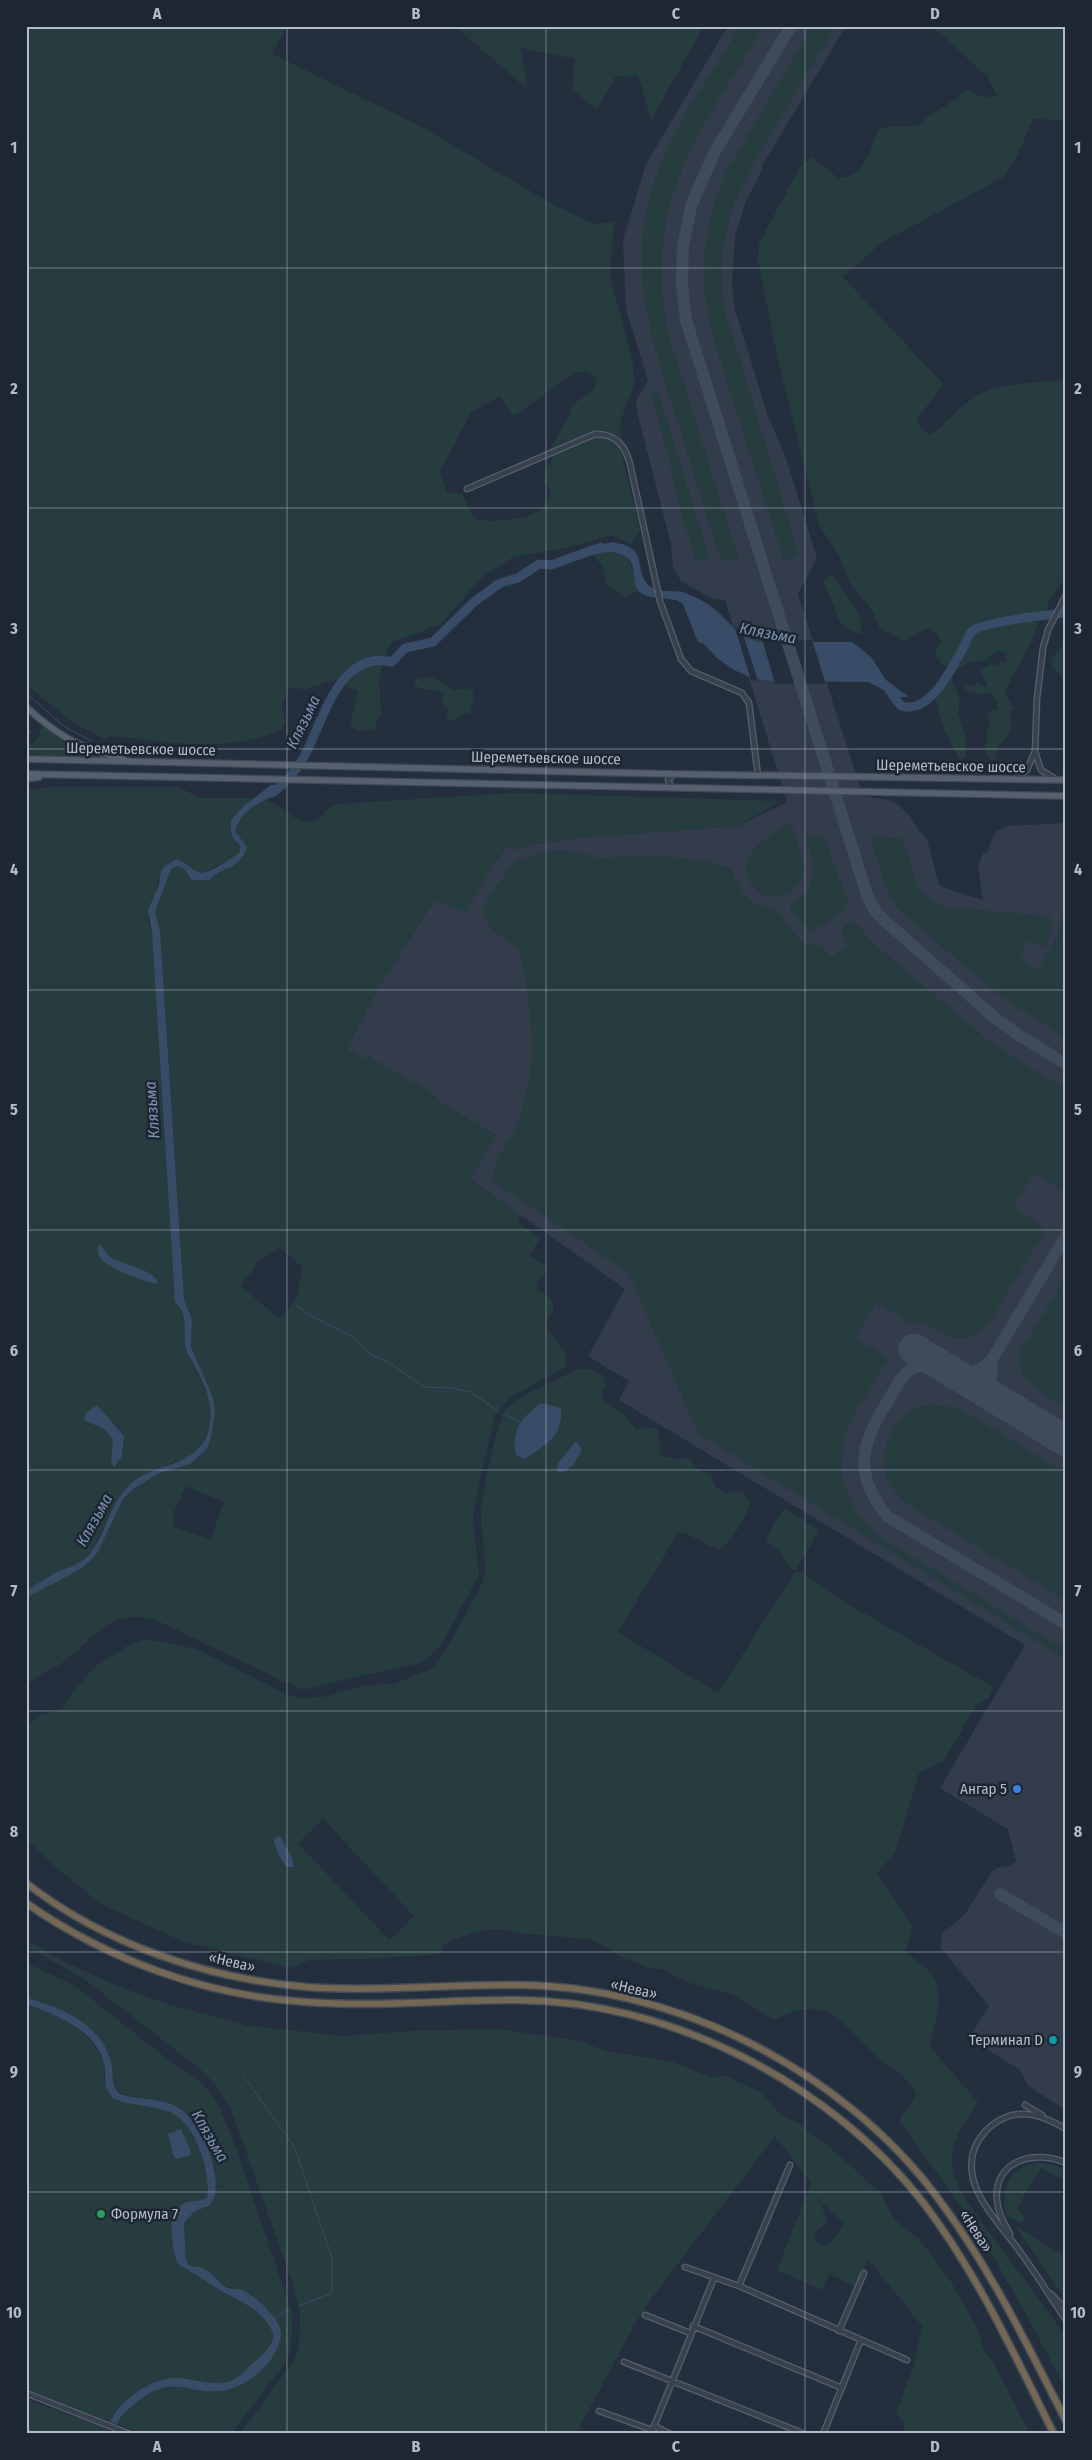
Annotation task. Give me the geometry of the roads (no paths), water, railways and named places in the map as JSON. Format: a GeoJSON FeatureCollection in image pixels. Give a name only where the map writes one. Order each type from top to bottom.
{"type":"FeatureCollection","features":[{"type":"Feature","properties":{"kind":"highway","name":"«Нева»"},"geometry":{"type":"LineString","coordinates":[[26,1883],[78,1917],[123,1940],[165,1957],[216,1972],[262,1982],[310,1987],[519,1985],[566,1988],[613,1996],[666,2010],[706,2023],[766,2052],[804,2074],[875,2128],[936,2194],[968,2241],[995,2286],[1066,2421]]}},
{"type":"Feature","properties":{"kind":"highway","name":"«Нева»"},"geometry":{"type":"LineString","coordinates":[[26,1903],[70,1931],[117,1955],[159,1972],[217,1989],[260,1997],[307,2002],[517,2000],[564,2004],[608,2011],[660,2024],[727,2048],[773,2074],[830,2111],[865,2141],[924,2205],[956,2249],[982,2294],[1054,2434]]}},
{"type":"Feature","properties":{"kind":"main road"},"geometry":{"type":"LineString","coordinates":[[26,707],[60,735],[76,744],[135,762]]}},
{"type":"Feature","properties":{"kind":"main road","name":"Шереметьевское шоссе"},"geometry":{"type":"LineString","coordinates":[[26,759],[758,776],[1066,780]]}},
{"type":"Feature","properties":{"kind":"main road","name":"Шереметьевское шоссе"},"geometry":{"type":"LineString","coordinates":[[26,774],[1066,796]]}},
{"type":"Feature","properties":{"kind":"main road"},"geometry":{"type":"LineString","coordinates":[[26,779],[62,775]]}},
{"type":"Feature","properties":{"kind":"street"},"geometry":{"type":"LineString","coordinates":[[467,489],[595,434],[611,436],[623,446],[627,454],[660,601],[681,659],[692,671],[742,693],[749,703],[758,776]]}},
{"type":"Feature","properties":{"kind":"street"},"geometry":{"type":"LineString","coordinates":[[1015,778],[1027,770],[1035,751],[1040,669],[1048,630],[1066,595]]}},
{"type":"Feature","properties":{"kind":"street"},"geometry":{"type":"LineString","coordinates":[[1035,751],[1041,770],[1058,780]]}},
{"type":"Feature","properties":{"kind":"street"},"geometry":{"type":"LineString","coordinates":[[674,774],[669,777],[668,783],[675,788]]}},
{"type":"Feature","properties":{"kind":"street"},"geometry":{"type":"LineString","coordinates":[[1025,2105],[1066,2129]]}},
{"type":"Feature","properties":{"kind":"street"},"geometry":{"type":"LineString","coordinates":[[1052,2121],[1031,2114],[1016,2115],[997,2122],[986,2131],[978,2142],[972,2155],[971,2171],[974,2184],[984,2203],[1040,2279],[1066,2310]]}},
{"type":"Feature","properties":{"kind":"street"},"geometry":{"type":"LineString","coordinates":[[1020,2252],[998,2209],[997,2196],[1002,2177],[1015,2163],[1032,2156],[1045,2156],[1066,2163]]}},
{"type":"Feature","properties":{"kind":"street"},"geometry":{"type":"LineString","coordinates":[[739,2286],[790,2165]]}},
{"type":"Feature","properties":{"kind":"street"},"geometry":{"type":"LineString","coordinates":[[685,2267],[739,2286],[907,2360]]}},
{"type":"Feature","properties":{"kind":"street"},"geometry":{"type":"LineString","coordinates":[[839,2331],[864,2273]]}},
{"type":"Feature","properties":{"kind":"street"},"geometry":{"type":"LineString","coordinates":[[652,2430],[714,2278]]}},
{"type":"Feature","properties":{"kind":"street"},"geometry":{"type":"LineString","coordinates":[[1040,2279],[1066,2320]]}},
{"type":"Feature","properties":{"kind":"street"},"geometry":{"type":"LineString","coordinates":[[645,2315],[690,2333]]}},
{"type":"Feature","properties":{"kind":"street"},"geometry":{"type":"LineString","coordinates":[[693,2326],[842,2388]]}},
{"type":"Feature","properties":{"kind":"street"},"geometry":{"type":"LineString","coordinates":[[823,2434],[861,2340]]}},
{"type":"Feature","properties":{"kind":"street"},"geometry":{"type":"LineString","coordinates":[[624,2362],[805,2434]]}},
{"type":"Feature","properties":{"kind":"street"},"geometry":{"type":"LineString","coordinates":[[26,2394],[130,2434]]}},
{"type":"Feature","properties":{"kind":"street"},"geometry":{"type":"LineString","coordinates":[[599,2411],[652,2430],[670,2434]]}},
{"type":"Feature","properties":{"kind":"water"},"geometry":{"type":"Polygon","coordinates":[[[613,542],[625,545],[637,554],[644,579],[649,586],[661,590],[678,591],[701,600],[716,610],[741,634],[757,642],[852,642],[871,657],[886,680],[909,697],[897,697],[892,700],[884,690],[868,682],[770,681],[752,678],[734,670],[718,659],[703,643],[698,642],[683,604],[672,599],[654,598],[638,590],[635,583],[633,566],[629,559],[612,552],[594,555],[591,547],[613,542]]]}},
{"type":"Feature","properties":{"kind":"water"},"geometry":{"type":"Polygon","coordinates":[[[271,785],[286,786],[257,804],[239,821],[235,831],[247,847],[240,860],[209,880],[192,880],[184,869],[178,866],[171,869],[155,912],[160,931],[184,1300],[192,1319],[191,1347],[213,1398],[215,1413],[211,1437],[207,1449],[190,1464],[160,1473],[133,1489],[123,1499],[98,1552],[91,1560],[79,1570],[26,1598],[26,1591],[57,1572],[87,1557],[97,1543],[121,1494],[128,1486],[148,1473],[182,1460],[192,1454],[200,1447],[206,1437],[211,1415],[209,1400],[187,1351],[184,1318],[175,1302],[152,933],[148,910],[159,885],[161,871],[165,866],[177,859],[196,871],[205,873],[233,858],[240,852],[240,845],[232,834],[231,820],[245,805],[271,785]]]}},
{"type":"Feature","properties":{"kind":"water"},"geometry":{"type":"Polygon","coordinates":[[[100,1244],[113,1259],[149,1273],[158,1281],[157,1284],[108,1265],[101,1258],[98,1251],[100,1244]]]}},
{"type":"Feature","properties":{"kind":"water"},"geometry":{"type":"Polygon","coordinates":[[[541,1403],[561,1408],[559,1426],[552,1439],[525,1459],[516,1455],[515,1439],[517,1431],[529,1413],[541,1403]]]}},
{"type":"Feature","properties":{"kind":"water"},"geometry":{"type":"Polygon","coordinates":[[[97,1405],[124,1436],[122,1456],[114,1467],[111,1460],[113,1439],[104,1429],[84,1420],[86,1413],[97,1405]]]}},
{"type":"Feature","properties":{"kind":"water"},"geometry":{"type":"Polygon","coordinates":[[[576,1441],[582,1450],[571,1467],[560,1473],[556,1470],[558,1463],[576,1441]]]}},
{"type":"Feature","properties":{"kind":"water"},"geometry":{"type":"Polygon","coordinates":[[[278,1836],[281,1837],[293,1860],[293,1867],[286,1867],[278,1854],[274,1840],[278,1836]]]}},
{"type":"Feature","properties":{"kind":"water"},"geometry":{"type":"Polygon","coordinates":[[[26,1998],[66,2012],[89,2028],[99,2038],[111,2062],[115,2087],[120,2094],[166,2102],[179,2108],[196,2126],[210,2154],[216,2183],[214,2196],[209,2206],[187,2211],[181,2221],[179,2232],[188,2265],[202,2268],[226,2287],[244,2291],[255,2298],[267,2309],[280,2327],[281,2336],[279,2344],[270,2361],[256,2375],[245,2382],[226,2390],[213,2391],[172,2386],[161,2388],[137,2402],[123,2415],[117,2424],[110,2422],[115,2413],[130,2397],[159,2381],[169,2378],[220,2383],[233,2380],[263,2354],[271,2344],[274,2336],[270,2327],[259,2313],[177,2263],[172,2238],[175,2211],[180,2205],[207,2197],[208,2187],[204,2162],[194,2137],[187,2126],[179,2117],[170,2112],[114,2099],[107,2089],[103,2060],[91,2039],[61,2018],[26,2004],[26,1998]]]}},
{"type":"Feature","properties":{"kind":"water"},"geometry":{"type":"Polygon","coordinates":[[[181,2129],[191,2152],[190,2155],[176,2159],[173,2155],[168,2134],[181,2129]]]}},
{"type":"Feature","properties":{"kind":"waterway","name":"Клязьма"},"geometry":{"type":"LineString","coordinates":[[272,793],[286,781],[299,765],[336,691],[346,677],[359,666],[374,661],[392,662],[405,648],[433,642],[474,602],[500,583],[518,578],[539,564],[551,565],[601,547]]}},
{"type":"Feature","properties":{"kind":"waterway","name":"Клязьма"},"geometry":{"type":"LineString","coordinates":[[889,690],[901,706],[912,707],[921,704],[939,688],[946,678],[972,631],[979,627],[1002,621],[1066,613]]}},
{"type":"Feature","properties":{"kind":"waterway"},"geometry":{"type":"LineString","coordinates":[[26,693],[65,727],[92,741]]}},
{"type":"Feature","properties":{"kind":"waterway"},"geometry":{"type":"LineString","coordinates":[[26,726],[31,734]]}},
{"type":"Feature","properties":{"kind":"waterway"},"geometry":{"type":"LineString","coordinates":[[297,1306],[311,1316],[355,1338],[370,1354],[388,1362],[425,1387],[452,1388],[471,1392],[498,1411]]}},
{"type":"Feature","properties":{"kind":"waterway"},"geometry":{"type":"LineString","coordinates":[[503,1414],[521,1422]]}},
{"type":"Feature","properties":{"kind":"waterway"},"geometry":{"type":"LineString","coordinates":[[243,2075],[295,2148],[332,2258],[332,2293],[299,2306]]}},
{"type":"Feature","properties":{"kind":"waterway","name":"Клязьма"},"geometry":{"type":"LineString","coordinates":[[181,2249],[179,2222],[191,2208],[199,2205]]}},
{"type":"Feature","properties":{"kind":"waterway"},"geometry":{"type":"LineString","coordinates":[[273,2319],[289,2309]]}},
{"type":"Feature","properties":{"kind":"place","name":"Ангар 5"},"geometry":{"type":"Point","coordinates":[1017,1789]}},
{"type":"Feature","properties":{"kind":"place","name":"Терминал D"},"geometry":{"type":"Point","coordinates":[1053,2040]}},
{"type":"Feature","properties":{"kind":"place","name":"Формула 7"},"geometry":{"type":"Point","coordinates":[101,2214]}}]}
